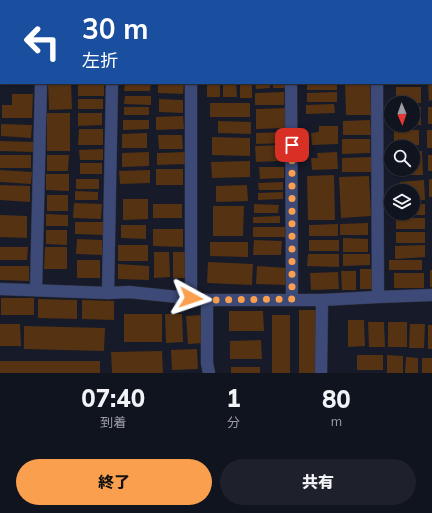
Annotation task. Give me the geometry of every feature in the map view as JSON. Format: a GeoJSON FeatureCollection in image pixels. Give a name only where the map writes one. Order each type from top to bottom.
{"type":"FeatureCollection","features":[{"type":"Feature","properties":{"kind":"street"},"geometry":{"type":"LineString","coordinates":[[36,290],[41,84]]}},
{"type":"Feature","properties":{"kind":"street"},"geometry":{"type":"LineString","coordinates":[[108,293],[112,84]]}},
{"type":"Feature","properties":{"kind":"street"},"geometry":{"type":"LineString","coordinates":[[191,84],[191,298]]}},
{"type":"Feature","properties":{"kind":"street"},"geometry":{"type":"LineString","coordinates":[[291,84],[292,299]]}},
{"type":"Feature","properties":{"kind":"street"},"geometry":{"type":"LineString","coordinates":[[377,84],[378,297]]}},
{"type":"Feature","properties":{"kind":"street"},"geometry":{"type":"LineString","coordinates":[[0,289],[108,293],[129,292],[207,300],[322,300],[432,295]]}},
{"type":"Feature","properties":{"kind":"street"},"geometry":{"type":"LineString","coordinates":[[207,300],[207,363],[209,373]]}},
{"type":"Feature","properties":{"kind":"street"},"geometry":{"type":"LineString","coordinates":[[321,373],[322,300]]}},
{"type":"Feature","properties":{"kind":"building"},"geometry":{"type":"Polygon","coordinates":[[[48,84],[71,84],[72,109],[49,110],[48,84]]]}},
{"type":"Feature","properties":{"kind":"building"},"geometry":{"type":"Polygon","coordinates":[[[125,84],[151,84],[150,91],[124,91],[125,84]]]}},
{"type":"Feature","properties":{"kind":"building"},"geometry":{"type":"Polygon","coordinates":[[[158,84],[184,84],[183,94],[158,93],[158,84]]]}},
{"type":"Feature","properties":{"kind":"building"},"geometry":{"type":"Polygon","coordinates":[[[207,84],[220,84],[220,97],[207,97],[207,84]]]}},
{"type":"Feature","properties":{"kind":"building"},"geometry":{"type":"Polygon","coordinates":[[[223,84],[236,84],[237,97],[223,97],[223,84]]]}},
{"type":"Feature","properties":{"kind":"building"},"geometry":{"type":"Polygon","coordinates":[[[240,84],[252,84],[252,98],[240,98],[240,84]]]}},
{"type":"Feature","properties":{"kind":"building"},"geometry":{"type":"Polygon","coordinates":[[[255,84],[270,84],[270,88],[256,89],[255,84]]]}},
{"type":"Feature","properties":{"kind":"building"},"geometry":{"type":"Polygon","coordinates":[[[273,84],[286,84],[286,88],[273,88],[273,84]]]}},
{"type":"Feature","properties":{"kind":"building"},"geometry":{"type":"Polygon","coordinates":[[[307,84],[337,84],[337,90],[307,90],[307,84]]]}},
{"type":"Feature","properties":{"kind":"building"},"geometry":{"type":"Polygon","coordinates":[[[345,84],[370,84],[371,115],[346,115],[345,84]]]}},
{"type":"Feature","properties":{"kind":"building"},"geometry":{"type":"Polygon","coordinates":[[[428,84],[432,84],[432,100],[429,101],[428,84]]]}},
{"type":"Feature","properties":{"kind":"building"},"geometry":{"type":"Polygon","coordinates":[[[78,85],[104,85],[104,96],[78,96],[78,85]]]}},
{"type":"Feature","properties":{"kind":"building"},"geometry":{"type":"Polygon","coordinates":[[[396,87],[421,87],[421,103],[420,96],[396,96],[396,87]]]}},
{"type":"Feature","properties":{"kind":"building"},"geometry":{"type":"Polygon","coordinates":[[[284,92],[284,105],[255,105],[255,93],[284,92]]]}},
{"type":"Feature","properties":{"kind":"building"},"geometry":{"type":"Polygon","coordinates":[[[337,92],[337,102],[307,102],[307,93],[337,92]]]}},
{"type":"Feature","properties":{"kind":"building"},"geometry":{"type":"Polygon","coordinates":[[[12,94],[33,94],[32,118],[2,118],[2,105],[12,105],[12,94]]]}},
{"type":"Feature","properties":{"kind":"building"},"geometry":{"type":"Polygon","coordinates":[[[125,96],[151,96],[151,105],[124,104],[125,96]]]}},
{"type":"Feature","properties":{"kind":"building"},"geometry":{"type":"Polygon","coordinates":[[[78,99],[103,99],[103,109],[78,109],[78,99]]]}},
{"type":"Feature","properties":{"kind":"building"},"geometry":{"type":"Polygon","coordinates":[[[159,99],[183,100],[183,113],[159,112],[159,99]]]}},
{"type":"Feature","properties":{"kind":"building"},"geometry":{"type":"Polygon","coordinates":[[[210,103],[250,103],[250,117],[210,117],[210,103]]]}},
{"type":"Feature","properties":{"kind":"building"},"geometry":{"type":"Polygon","coordinates":[[[334,104],[335,113],[306,114],[306,105],[334,104]]]}},
{"type":"Feature","properties":{"kind":"building"},"geometry":{"type":"Polygon","coordinates":[[[124,107],[149,107],[149,115],[124,115],[124,107]]]}},
{"type":"Feature","properties":{"kind":"building"},"geometry":{"type":"Polygon","coordinates":[[[420,107],[421,107],[420,125],[420,107]]]}},
{"type":"Feature","properties":{"kind":"building"},"geometry":{"type":"Polygon","coordinates":[[[428,107],[432,107],[432,124],[428,124],[428,107]]]}},
{"type":"Feature","properties":{"kind":"building"},"geometry":{"type":"Polygon","coordinates":[[[287,108],[287,128],[256,129],[256,109],[287,108]]]}},
{"type":"Feature","properties":{"kind":"building"},"geometry":{"type":"Polygon","coordinates":[[[47,113],[70,113],[70,151],[47,151],[47,113]]]}},
{"type":"Feature","properties":{"kind":"building"},"geometry":{"type":"Polygon","coordinates":[[[78,113],[102,113],[102,125],[78,126],[78,113]]]}},
{"type":"Feature","properties":{"kind":"building"},"geometry":{"type":"Polygon","coordinates":[[[183,116],[184,129],[156,130],[156,117],[183,116]]]}},
{"type":"Feature","properties":{"kind":"building"},"geometry":{"type":"Polygon","coordinates":[[[123,120],[149,120],[149,129],[123,130],[123,120]]]}},
{"type":"Feature","properties":{"kind":"building"},"geometry":{"type":"Polygon","coordinates":[[[370,120],[371,135],[343,135],[343,121],[370,120]]]}},
{"type":"Feature","properties":{"kind":"building"},"geometry":{"type":"Polygon","coordinates":[[[218,121],[251,122],[251,134],[218,133],[218,121]]]}},
{"type":"Feature","properties":{"kind":"building"},"geometry":{"type":"Polygon","coordinates":[[[1,124],[32,125],[31,138],[1,136],[1,124]]]}},
{"type":"Feature","properties":{"kind":"building"},"geometry":{"type":"Polygon","coordinates":[[[319,126],[338,126],[338,144],[312,145],[311,133],[319,132],[319,126]]]}},
{"type":"Feature","properties":{"kind":"building"},"geometry":{"type":"Polygon","coordinates":[[[79,129],[103,129],[103,145],[78,145],[79,129]]]}},
{"type":"Feature","properties":{"kind":"building"},"geometry":{"type":"Polygon","coordinates":[[[427,130],[432,130],[432,148],[427,148],[427,130]]]}},
{"type":"Feature","properties":{"kind":"building"},"geometry":{"type":"Polygon","coordinates":[[[285,132],[285,143],[256,144],[256,133],[285,132]]]}},
{"type":"Feature","properties":{"kind":"building"},"geometry":{"type":"Polygon","coordinates":[[[394,132],[419,132],[419,140],[394,140],[394,132]]]}},
{"type":"Feature","properties":{"kind":"building"},"geometry":{"type":"Polygon","coordinates":[[[147,133],[147,148],[122,148],[122,134],[147,133]]]}},
{"type":"Feature","properties":{"kind":"building"},"geometry":{"type":"Polygon","coordinates":[[[158,135],[182,135],[183,149],[159,149],[158,135]]]}},
{"type":"Feature","properties":{"kind":"building"},"geometry":{"type":"Polygon","coordinates":[[[212,137],[250,138],[250,156],[212,155],[212,137]]]}},
{"type":"Feature","properties":{"kind":"building"},"geometry":{"type":"Polygon","coordinates":[[[342,139],[370,139],[370,153],[342,154],[342,139]]]}},
{"type":"Feature","properties":{"kind":"building"},"geometry":{"type":"Polygon","coordinates":[[[0,141],[34,142],[34,152],[0,151],[0,141]]]}},
{"type":"Feature","properties":{"kind":"building"},"geometry":{"type":"Polygon","coordinates":[[[282,145],[282,161],[256,162],[255,146],[282,145]]]}},
{"type":"Feature","properties":{"kind":"building"},"geometry":{"type":"Polygon","coordinates":[[[103,149],[103,160],[80,160],[79,150],[103,149]]]}},
{"type":"Feature","properties":{"kind":"building"},"geometry":{"type":"Polygon","coordinates":[[[420,151],[422,151],[423,175],[420,175],[420,151]]]}},
{"type":"Feature","properties":{"kind":"building"},"geometry":{"type":"Polygon","coordinates":[[[149,152],[149,166],[122,167],[122,153],[149,152]]]}},
{"type":"Feature","properties":{"kind":"building"},"geometry":{"type":"Polygon","coordinates":[[[186,152],[186,164],[157,165],[157,153],[186,152]]]}},
{"type":"Feature","properties":{"kind":"building"},"geometry":{"type":"Polygon","coordinates":[[[337,152],[338,169],[312,170],[311,158],[318,158],[317,153],[337,152]]]}},
{"type":"Feature","properties":{"kind":"building"},"geometry":{"type":"Polygon","coordinates":[[[0,155],[31,155],[31,168],[0,168],[0,155]]]}},
{"type":"Feature","properties":{"kind":"building"},"geometry":{"type":"Polygon","coordinates":[[[47,155],[69,155],[68,171],[47,171],[47,155]]]}},
{"type":"Feature","properties":{"kind":"building"},"geometry":{"type":"Polygon","coordinates":[[[428,155],[432,155],[432,171],[428,171],[428,155]]]}},
{"type":"Feature","properties":{"kind":"building"},"geometry":{"type":"Polygon","coordinates":[[[372,157],[372,172],[342,172],[342,158],[372,157]]]}},
{"type":"Feature","properties":{"kind":"building"},"geometry":{"type":"Polygon","coordinates":[[[250,161],[250,177],[212,178],[211,162],[250,161]]]}},
{"type":"Feature","properties":{"kind":"building"},"geometry":{"type":"Polygon","coordinates":[[[80,163],[102,163],[102,174],[80,174],[80,163]]]}},
{"type":"Feature","properties":{"kind":"building"},"geometry":{"type":"Polygon","coordinates":[[[259,167],[284,167],[284,178],[260,179],[259,167]]]}},
{"type":"Feature","properties":{"kind":"building"},"geometry":{"type":"Polygon","coordinates":[[[156,169],[183,169],[183,185],[156,185],[156,169]]]}},
{"type":"Feature","properties":{"kind":"building"},"geometry":{"type":"Polygon","coordinates":[[[0,170],[32,172],[31,184],[0,182],[0,170]]]}},
{"type":"Feature","properties":{"kind":"building"},"geometry":{"type":"Polygon","coordinates":[[[150,170],[150,183],[120,184],[119,171],[150,170]]]}},
{"type":"Feature","properties":{"kind":"building"},"geometry":{"type":"Polygon","coordinates":[[[46,174],[69,174],[69,191],[46,190],[46,174]]]}},
{"type":"Feature","properties":{"kind":"building"},"geometry":{"type":"Polygon","coordinates":[[[334,175],[335,220],[308,220],[307,176],[334,175]]]}},
{"type":"Feature","properties":{"kind":"building"},"geometry":{"type":"Polygon","coordinates":[[[369,176],[371,216],[341,218],[339,177],[369,176]]]}},
{"type":"Feature","properties":{"kind":"building"},"geometry":{"type":"Polygon","coordinates":[[[76,179],[99,179],[99,189],[76,189],[76,179]]]}},
{"type":"Feature","properties":{"kind":"building"},"geometry":{"type":"Polygon","coordinates":[[[429,179],[432,179],[432,197],[429,197],[429,179]]]}},
{"type":"Feature","properties":{"kind":"building"},"geometry":{"type":"Polygon","coordinates":[[[424,180],[425,200],[420,200],[420,184],[400,184],[400,182],[424,180]]]}},
{"type":"Feature","properties":{"kind":"building"},"geometry":{"type":"Polygon","coordinates":[[[283,182],[283,190],[259,190],[258,183],[283,182]]]}},
{"type":"Feature","properties":{"kind":"building"},"geometry":{"type":"Polygon","coordinates":[[[0,185],[30,186],[30,202],[0,200],[0,185]]]}},
{"type":"Feature","properties":{"kind":"building"},"geometry":{"type":"Polygon","coordinates":[[[247,185],[248,201],[216,202],[216,186],[247,185]]]}},
{"type":"Feature","properties":{"kind":"building"},"geometry":{"type":"Polygon","coordinates":[[[75,191],[98,192],[98,200],[75,200],[75,191]]]}},
{"type":"Feature","properties":{"kind":"building"},"geometry":{"type":"Polygon","coordinates":[[[283,192],[283,199],[258,200],[258,193],[283,192]]]}},
{"type":"Feature","properties":{"kind":"building"},"geometry":{"type":"Polygon","coordinates":[[[47,195],[68,195],[68,211],[47,211],[47,195]]]}},
{"type":"Feature","properties":{"kind":"building"},"geometry":{"type":"Polygon","coordinates":[[[123,199],[148,199],[148,219],[123,220],[123,199]]]}},
{"type":"Feature","properties":{"kind":"building"},"geometry":{"type":"Polygon","coordinates":[[[74,203],[102,204],[101,219],[73,218],[74,203]]]}},
{"type":"Feature","properties":{"kind":"building"},"geometry":{"type":"Polygon","coordinates":[[[153,204],[182,204],[182,218],[153,218],[153,204]]]}},
{"type":"Feature","properties":{"kind":"building"},"geometry":{"type":"Polygon","coordinates":[[[254,204],[279,205],[278,213],[254,213],[254,204]]]}},
{"type":"Feature","properties":{"kind":"building"},"geometry":{"type":"Polygon","coordinates":[[[420,204],[425,204],[425,215],[420,215],[420,204]]]}},
{"type":"Feature","properties":{"kind":"building"},"geometry":{"type":"Polygon","coordinates":[[[213,206],[244,206],[243,236],[213,236],[213,206]]]}},
{"type":"Feature","properties":{"kind":"building"},"geometry":{"type":"Polygon","coordinates":[[[46,214],[68,215],[68,226],[46,226],[46,214]]]}},
{"type":"Feature","properties":{"kind":"building"},"geometry":{"type":"Polygon","coordinates":[[[0,215],[27,216],[27,238],[0,237],[0,215]]]}},
{"type":"Feature","properties":{"kind":"building"},"geometry":{"type":"Polygon","coordinates":[[[280,216],[280,223],[253,223],[253,217],[280,216]]]}},
{"type":"Feature","properties":{"kind":"building"},"geometry":{"type":"Polygon","coordinates":[[[420,218],[425,218],[425,229],[396,229],[396,220],[420,220],[420,218]]]}},
{"type":"Feature","properties":{"kind":"building"},"geometry":{"type":"Polygon","coordinates":[[[75,222],[104,222],[104,235],[75,234],[75,222]]]}},
{"type":"Feature","properties":{"kind":"building"},"geometry":{"type":"Polygon","coordinates":[[[368,223],[368,235],[340,235],[340,224],[368,223]]]}},
{"type":"Feature","properties":{"kind":"building"},"geometry":{"type":"Polygon","coordinates":[[[338,224],[338,236],[309,236],[309,225],[338,224]]]}},
{"type":"Feature","properties":{"kind":"building"},"geometry":{"type":"Polygon","coordinates":[[[121,225],[146,225],[146,239],[121,238],[121,225]]]}},
{"type":"Feature","properties":{"kind":"building"},"geometry":{"type":"Polygon","coordinates":[[[253,227],[285,227],[285,237],[253,237],[253,227]]]}},
{"type":"Feature","properties":{"kind":"building"},"geometry":{"type":"Polygon","coordinates":[[[153,229],[183,229],[183,247],[153,246],[153,229]]]}},
{"type":"Feature","properties":{"kind":"building"},"geometry":{"type":"Polygon","coordinates":[[[46,230],[67,230],[67,245],[46,244],[46,230]]]}},
{"type":"Feature","properties":{"kind":"building"},"geometry":{"type":"Polygon","coordinates":[[[396,232],[425,232],[425,243],[396,243],[396,232]]]}},
{"type":"Feature","properties":{"kind":"building"},"geometry":{"type":"Polygon","coordinates":[[[343,238],[368,239],[368,252],[343,252],[343,238]]]}},
{"type":"Feature","properties":{"kind":"building"},"geometry":{"type":"Polygon","coordinates":[[[77,239],[102,240],[102,255],[76,254],[77,239]]]}},
{"type":"Feature","properties":{"kind":"building"},"geometry":{"type":"Polygon","coordinates":[[[254,240],[282,241],[281,255],[253,255],[254,240]]]}},
{"type":"Feature","properties":{"kind":"building"},"geometry":{"type":"Polygon","coordinates":[[[309,240],[339,240],[339,251],[309,251],[309,240]]]}},
{"type":"Feature","properties":{"kind":"building"},"geometry":{"type":"Polygon","coordinates":[[[210,242],[248,242],[248,257],[210,256],[210,242]]]}},
{"type":"Feature","properties":{"kind":"building"},"geometry":{"type":"Polygon","coordinates":[[[118,245],[148,245],[148,261],[118,261],[118,245]]]}},
{"type":"Feature","properties":{"kind":"building"},"geometry":{"type":"Polygon","coordinates":[[[425,245],[425,257],[395,259],[395,246],[425,245]]]}},
{"type":"Feature","properties":{"kind":"building"},"geometry":{"type":"Polygon","coordinates":[[[0,247],[28,247],[27,260],[0,260],[0,247]]]}},
{"type":"Feature","properties":{"kind":"building"},"geometry":{"type":"Polygon","coordinates":[[[45,247],[67,247],[67,269],[44,269],[45,247]]]}},
{"type":"Feature","properties":{"kind":"building"},"geometry":{"type":"Polygon","coordinates":[[[154,252],[169,252],[170,277],[154,278],[154,252]]]}},
{"type":"Feature","properties":{"kind":"building"},"geometry":{"type":"Polygon","coordinates":[[[173,252],[187,252],[187,278],[173,278],[173,252]]]}},
{"type":"Feature","properties":{"kind":"building"},"geometry":{"type":"Polygon","coordinates":[[[308,254],[339,254],[339,267],[307,266],[308,254]]]}},
{"type":"Feature","properties":{"kind":"building"},"geometry":{"type":"Polygon","coordinates":[[[343,254],[370,254],[370,265],[343,266],[343,254]]]}},
{"type":"Feature","properties":{"kind":"building"},"geometry":{"type":"Polygon","coordinates":[[[77,260],[100,260],[100,278],[77,278],[77,260]]]}},
{"type":"Feature","properties":{"kind":"building"},"geometry":{"type":"Polygon","coordinates":[[[389,260],[422,260],[422,270],[389,270],[389,260]]]}},
{"type":"Feature","properties":{"kind":"building"},"geometry":{"type":"Polygon","coordinates":[[[208,262],[253,264],[252,285],[207,283],[208,262]]]}},
{"type":"Feature","properties":{"kind":"building"},"geometry":{"type":"Polygon","coordinates":[[[118,264],[149,266],[149,280],[118,279],[118,264]]]}},
{"type":"Feature","properties":{"kind":"building"},"geometry":{"type":"Polygon","coordinates":[[[0,266],[29,266],[29,281],[0,280],[0,266]]]}},
{"type":"Feature","properties":{"kind":"building"},"geometry":{"type":"Polygon","coordinates":[[[257,266],[287,268],[286,285],[256,284],[257,266]]]}},
{"type":"Feature","properties":{"kind":"building"},"geometry":{"type":"Polygon","coordinates":[[[360,269],[372,269],[373,289],[360,289],[360,269]]]}},
{"type":"Feature","properties":{"kind":"building"},"geometry":{"type":"Polygon","coordinates":[[[430,270],[432,270],[432,287],[430,287],[430,270]]]}},
{"type":"Feature","properties":{"kind":"building"},"geometry":{"type":"Polygon","coordinates":[[[341,271],[356,271],[356,290],[342,290],[341,271]]]}},
{"type":"Feature","properties":{"kind":"building"},"geometry":{"type":"Polygon","coordinates":[[[338,272],[339,289],[311,290],[310,273],[338,272]]]}},
{"type":"Feature","properties":{"kind":"building"},"geometry":{"type":"Polygon","coordinates":[[[394,273],[424,273],[424,288],[394,288],[394,273]]]}},
{"type":"Feature","properties":{"kind":"building"},"geometry":{"type":"Polygon","coordinates":[[[1,298],[34,298],[34,315],[1,315],[1,298]]]}},
{"type":"Feature","properties":{"kind":"building"},"geometry":{"type":"Polygon","coordinates":[[[38,299],[77,300],[77,319],[38,318],[38,299]]]}},
{"type":"Feature","properties":{"kind":"building"},"geometry":{"type":"Polygon","coordinates":[[[82,300],[114,301],[114,320],[82,319],[82,300]]]}},
{"type":"Feature","properties":{"kind":"building"},"geometry":{"type":"Polygon","coordinates":[[[299,310],[316,310],[316,373],[299,373],[299,310]]]}},
{"type":"Feature","properties":{"kind":"building"},"geometry":{"type":"Polygon","coordinates":[[[229,311],[263,311],[264,331],[229,331],[229,311]]]}},
{"type":"Feature","properties":{"kind":"building"},"geometry":{"type":"Polygon","coordinates":[[[124,314],[162,314],[162,342],[124,342],[124,314]]]}},
{"type":"Feature","properties":{"kind":"building"},"geometry":{"type":"Polygon","coordinates":[[[165,314],[182,314],[183,342],[166,343],[165,314]]]}},
{"type":"Feature","properties":{"kind":"building"},"geometry":{"type":"Polygon","coordinates":[[[202,315],[203,343],[188,344],[186,316],[202,315]]]}},
{"type":"Feature","properties":{"kind":"building"},"geometry":{"type":"Polygon","coordinates":[[[272,315],[290,315],[290,373],[272,373],[272,315]]]}},
{"type":"Feature","properties":{"kind":"building"},"geometry":{"type":"Polygon","coordinates":[[[348,320],[364,320],[365,346],[348,347],[348,320]]]}},
{"type":"Feature","properties":{"kind":"building"},"geometry":{"type":"Polygon","coordinates":[[[368,322],[384,322],[385,347],[369,347],[368,322]]]}},
{"type":"Feature","properties":{"kind":"building"},"geometry":{"type":"Polygon","coordinates":[[[388,322],[407,322],[407,347],[388,347],[388,322]]]}},
{"type":"Feature","properties":{"kind":"building"},"geometry":{"type":"Polygon","coordinates":[[[0,324],[20,324],[21,346],[0,346],[0,324]]]}},
{"type":"Feature","properties":{"kind":"building"},"geometry":{"type":"Polygon","coordinates":[[[410,324],[425,324],[424,348],[409,348],[410,324]]]}},
{"type":"Feature","properties":{"kind":"building"},"geometry":{"type":"Polygon","coordinates":[[[428,325],[432,325],[432,349],[428,349],[428,325]]]}},
{"type":"Feature","properties":{"kind":"building"},"geometry":{"type":"Polygon","coordinates":[[[24,326],[105,328],[104,351],[24,349],[24,326]]]}},
{"type":"Feature","properties":{"kind":"building"},"geometry":{"type":"Polygon","coordinates":[[[261,340],[262,359],[230,359],[230,341],[261,340]]]}},
{"type":"Feature","properties":{"kind":"building"},"geometry":{"type":"Polygon","coordinates":[[[197,349],[198,369],[172,370],[171,350],[197,349]]]}},
{"type":"Feature","properties":{"kind":"building"},"geometry":{"type":"Polygon","coordinates":[[[162,351],[163,373],[112,373],[111,352],[162,351]]]}},
{"type":"Feature","properties":{"kind":"building"},"geometry":{"type":"Polygon","coordinates":[[[357,355],[383,355],[383,370],[357,370],[357,355]]]}},
{"type":"Feature","properties":{"kind":"building"},"geometry":{"type":"Polygon","coordinates":[[[387,355],[403,356],[403,373],[387,373],[387,355]]]}},
{"type":"Feature","properties":{"kind":"building"},"geometry":{"type":"Polygon","coordinates":[[[406,357],[418,358],[418,373],[405,373],[406,357]]]}},
{"type":"Feature","properties":{"kind":"building"},"geometry":{"type":"Polygon","coordinates":[[[422,358],[432,358],[432,373],[422,373],[422,358]]]}},
{"type":"Feature","properties":{"kind":"building"},"geometry":{"type":"Polygon","coordinates":[[[0,361],[100,361],[100,373],[0,373],[0,361]]]}},
{"type":"Feature","properties":{"kind":"building"},"geometry":{"type":"Polygon","coordinates":[[[231,367],[260,367],[260,373],[231,373],[231,367]]]}},
{"type":"Feature","properties":{"kind":"route"},"geometry":{"type":"LineString","coordinates":[[191,298],[207,300],[292,299],[292,145]]}}]}
